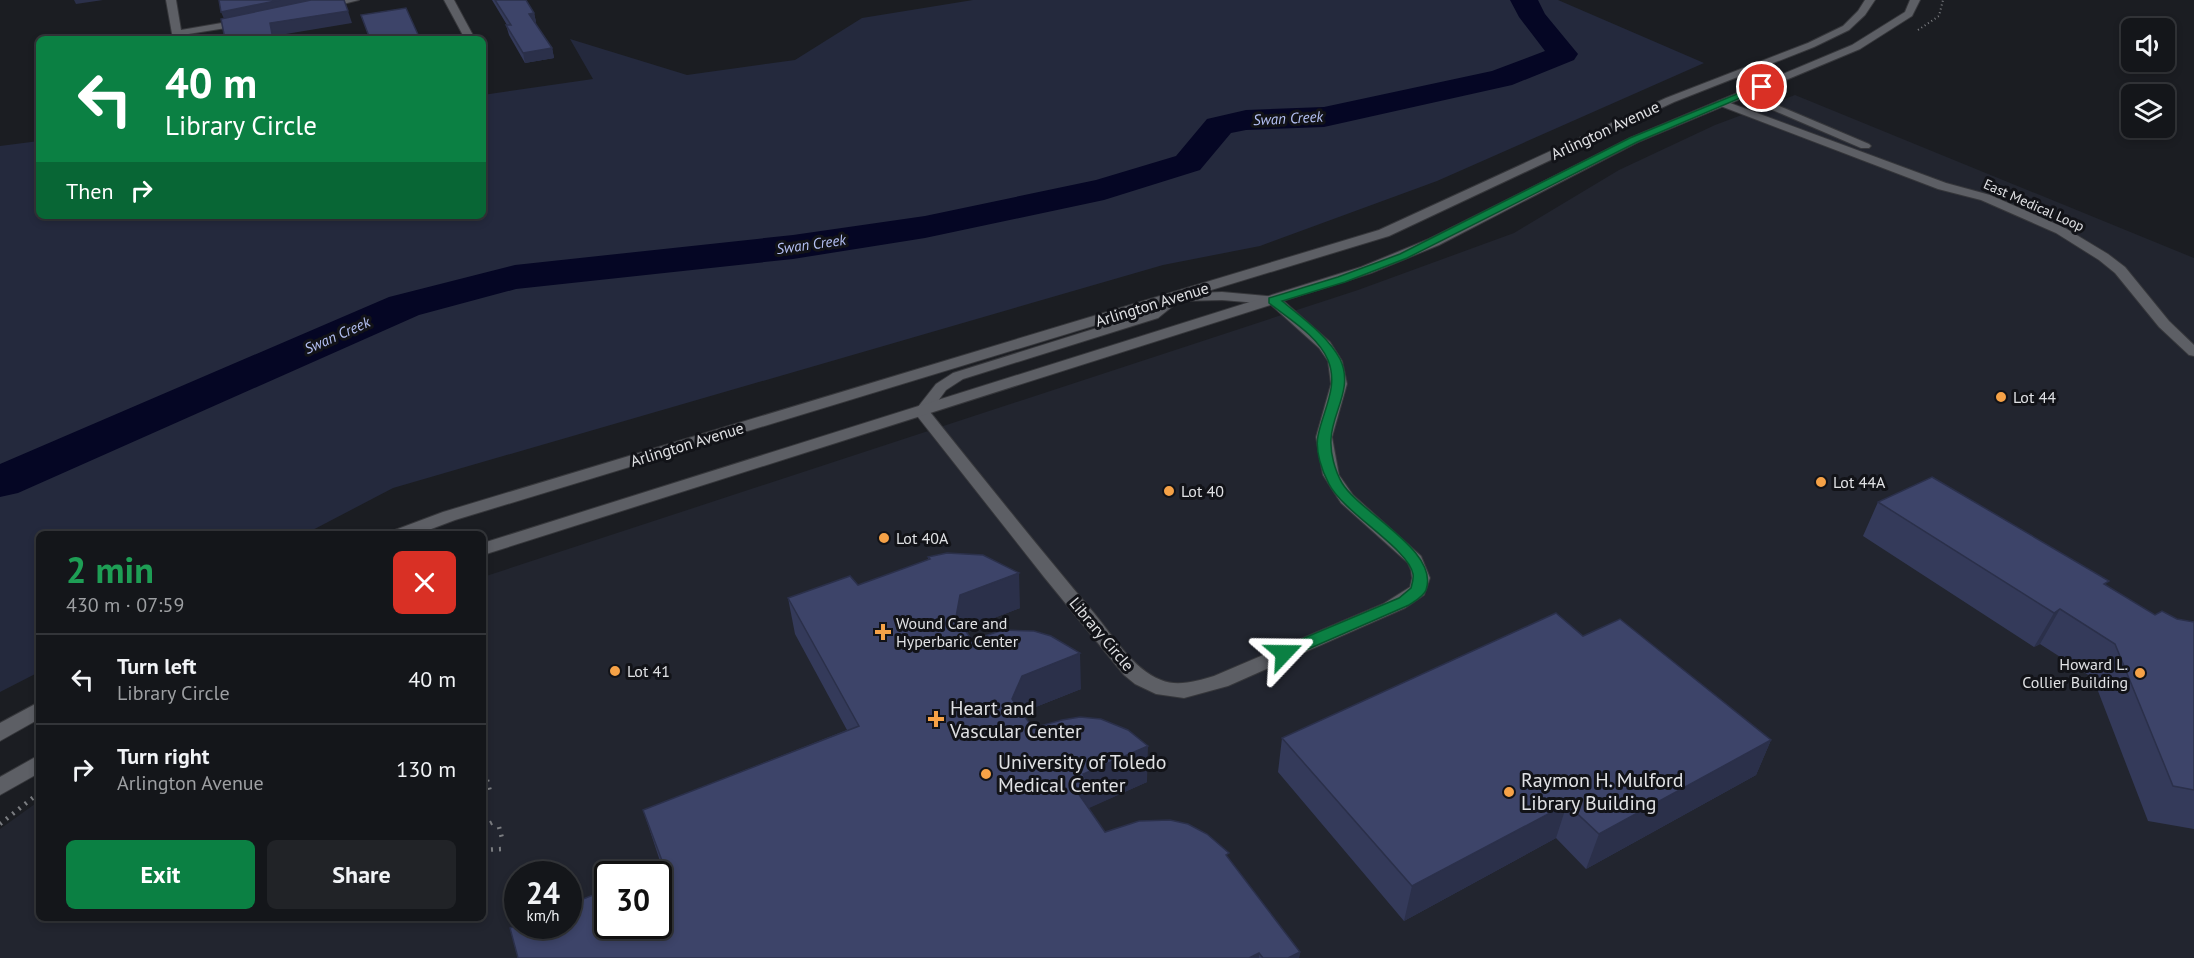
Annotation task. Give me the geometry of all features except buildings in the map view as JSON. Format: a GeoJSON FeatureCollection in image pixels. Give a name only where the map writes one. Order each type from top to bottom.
{"type":"FeatureCollection","features":[{"type":"Feature","properties":{"kind":"street"},"geometry":{"type":"LineString","coordinates":[[171,0],[178,36],[256,20]]}},
{"type":"Feature","properties":{"kind":"street"},"geometry":{"type":"LineString","coordinates":[[310,9],[354,0]]}},
{"type":"Feature","properties":{"kind":"street"},"geometry":{"type":"LineString","coordinates":[[449,0],[468,36]]}},
{"type":"Feature","properties":{"kind":"street","name":"Arlington Avenue"},"geometry":{"type":"LineString","coordinates":[[409,531],[449,516],[1384,233],[1670,100],[1811,45],[1846,28],[1862,13],[1870,0]]}},
{"type":"Feature","properties":{"kind":"street","name":"Arlington Avenue"},"geometry":{"type":"LineString","coordinates":[[486,548],[1341,279],[1404,256],[1634,140],[1869,40],[1909,14],[1915,0]]}},
{"type":"Feature","properties":{"kind":"street"},"geometry":{"type":"LineString","coordinates":[[1722,103],[1718,95],[1725,89],[1834,46],[1843,39],[1846,28]]}},
{"type":"Feature","properties":{"kind":"street","name":"East Medical Loop"},"geometry":{"type":"LineString","coordinates":[[1744,94],[1953,182],[1961,189]]}},
{"type":"Feature","properties":{"kind":"street","name":"East Medical Loop"},"geometry":{"type":"LineString","coordinates":[[1722,103],[1942,186],[1961,189],[2055,228],[2101,255],[2127,277],[2166,327],[2194,352]]}},
{"type":"Feature","properties":{"kind":"street"},"geometry":{"type":"LineString","coordinates":[[922,412],[941,387],[958,376],[1153,315],[1176,297],[1222,296],[1274,300]]}},
{"type":"Feature","properties":{"kind":"street","name":"Library Circle"},"geometry":{"type":"LineString","coordinates":[[922,412],[1050,573],[1131,670],[1144,681],[1161,688],[1175,691],[1196,689],[1404,601],[1419,590],[1421,582],[1415,560],[1354,506],[1336,484],[1326,457],[1324,437],[1339,391],[1335,361],[1318,338],[1274,300]]}},
{"type":"Feature","properties":{"kind":"street"},"geometry":{"type":"LineString","coordinates":[[0,733],[36,710]]}},
{"type":"Feature","properties":{"kind":"street"},"geometry":{"type":"LineString","coordinates":[[0,787],[36,765]]}},
{"type":"Feature","properties":{"kind":"path"},"geometry":{"type":"LineString","coordinates":[[487,780],[491,795]]}},
{"type":"Feature","properties":{"kind":"path"},"geometry":{"type":"LineString","coordinates":[[0,824],[36,795]]}},
{"type":"Feature","properties":{"kind":"path"},"geometry":{"type":"LineString","coordinates":[[486,826],[497,820]]}},
{"type":"Feature","properties":{"kind":"path"},"geometry":{"type":"LineString","coordinates":[[499,827],[502,838]]}},
{"type":"Feature","properties":{"kind":"path"},"geometry":{"type":"LineString","coordinates":[[486,850],[503,849]]}},
{"type":"Feature","properties":{"kind":"shaded area"},"geometry":{"type":"Polygon","coordinates":[[[973,0],[1558,0],[1704,63],[1437,181],[1260,246],[1163,265],[393,488],[311,531],[36,531],[36,674],[0,692],[0,146],[36,141],[36,219],[486,219],[486,95],[593,79],[570,39],[687,75],[795,60],[862,18],[973,0]]]}},
{"type":"Feature","properties":{"kind":"shaded area"},"geometry":{"type":"Polygon","coordinates":[[[1795,95],[2194,258],[2194,958],[0,958],[0,829],[36,803],[36,921],[486,921],[486,576],[1358,290],[1514,233],[1619,170],[1715,125],[1795,95]]]}},
{"type":"Feature","properties":{"kind":"waterway","name":"Swan Creek"},"geometry":{"type":"LineString","coordinates":[[0,482],[404,306],[515,277],[793,247],[925,227],[1104,189],[1188,163],[1219,126],[1246,120],[1324,117],[1501,78],[1563,54],[1533,17],[1524,0]]}},
{"type":"Feature","properties":{"kind":"place","name":"Lot 44"},"geometry":{"type":"Point","coordinates":[2001,397]}},
{"type":"Feature","properties":{"kind":"place","name":"Lot 44A"},"geometry":{"type":"Point","coordinates":[1821,482]}},
{"type":"Feature","properties":{"kind":"place","name":"Lot 40"},"geometry":{"type":"Point","coordinates":[1169,491]}},
{"type":"Feature","properties":{"kind":"place","name":"Lot 40A"},"geometry":{"type":"Point","coordinates":[884,538]}},
{"type":"Feature","properties":{"kind":"place","name":"Wound Care and Hyperbaric Center"},"geometry":{"type":"Point","coordinates":[883,632]}},
{"type":"Feature","properties":{"kind":"place","name":"Lot 41"},"geometry":{"type":"Point","coordinates":[615,671]}},
{"type":"Feature","properties":{"kind":"place","name":"Howard L. Collier Building"},"geometry":{"type":"Point","coordinates":[2140,673]}},
{"type":"Feature","properties":{"kind":"place","name":"Heart and Vascular Center"},"geometry":{"type":"Point","coordinates":[936,719]}},
{"type":"Feature","properties":{"kind":"place","name":"University of Toledo Medical Center"},"geometry":{"type":"Point","coordinates":[986,774]}},
{"type":"Feature","properties":{"kind":"place","name":"Raymon H. Mulford Library Building"},"geometry":{"type":"Point","coordinates":[1509,792]}},
{"type":"Feature","properties":{"kind":"route"},"geometry":{"type":"LineString","coordinates":[[1284,653],[1413,596],[1419,590],[1421,575],[1415,560],[1354,506],[1341,492],[1331,475],[1324,447],[1324,437],[1339,391],[1335,361],[1325,345],[1274,300],[1404,256],[1634,140],[1762,87]]}}]}
